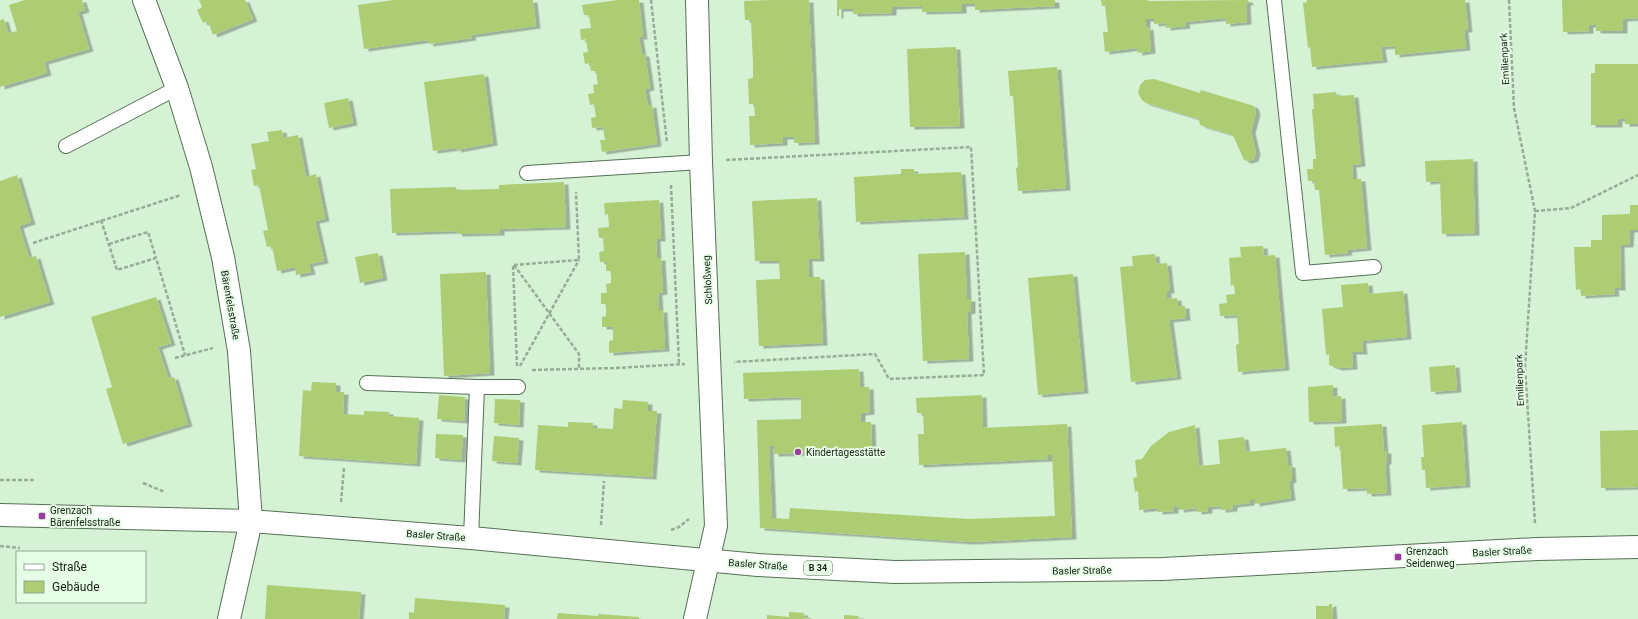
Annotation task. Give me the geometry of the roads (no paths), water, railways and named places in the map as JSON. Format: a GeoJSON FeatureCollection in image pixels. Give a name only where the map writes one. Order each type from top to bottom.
{"type":"FeatureCollection","features":[{"type":"Feature","properties":{"kind":"main road","name":"Bärenfelsstraße"},"geometry":{"type":"LineString","coordinates":[[144,0],[177,88],[203,175],[223,257],[239,351],[251,521],[229,619]]}},
{"type":"Feature","properties":{"kind":"main road","name":"Schloßweg"},"geometry":{"type":"LineString","coordinates":[[695,619],[710,560],[716,526],[711,364],[701,162],[697,0]]}},
{"type":"Feature","properties":{"kind":"main road","name":"Basler Straße"},"geometry":{"type":"LineString","coordinates":[[0,515],[251,521],[471,538],[758,565],[896,572],[1163,569],[1537,549],[1638,547]]}},
{"type":"Feature","properties":{"kind":"lane"},"geometry":{"type":"LineString","coordinates":[[1274,0],[1303,273],[1374,267]]}},
{"type":"Feature","properties":{"kind":"lane"},"geometry":{"type":"LineString","coordinates":[[66,146],[177,88]]}},
{"type":"Feature","properties":{"kind":"lane"},"geometry":{"type":"LineString","coordinates":[[527,173],[701,162]]}},
{"type":"Feature","properties":{"kind":"lane"},"geometry":{"type":"LineString","coordinates":[[366,383],[518,387]]}},
{"type":"Feature","properties":{"kind":"lane"},"geometry":{"type":"LineString","coordinates":[[471,538],[477,386]]}},
{"type":"Feature","properties":{"kind":"place","name":"Kindertagesstätte"},"geometry":{"type":"Point","coordinates":[798,452]}},
{"type":"Feature","properties":{"kind":"place","name":"Grenzach Bärenfelsstraße"},"geometry":{"type":"Point","coordinates":[42,516]}},
{"type":"Feature","properties":{"kind":"place","name":"Grenzach Seidenweg"},"geometry":{"type":"Point","coordinates":[1398,557]}}]}
